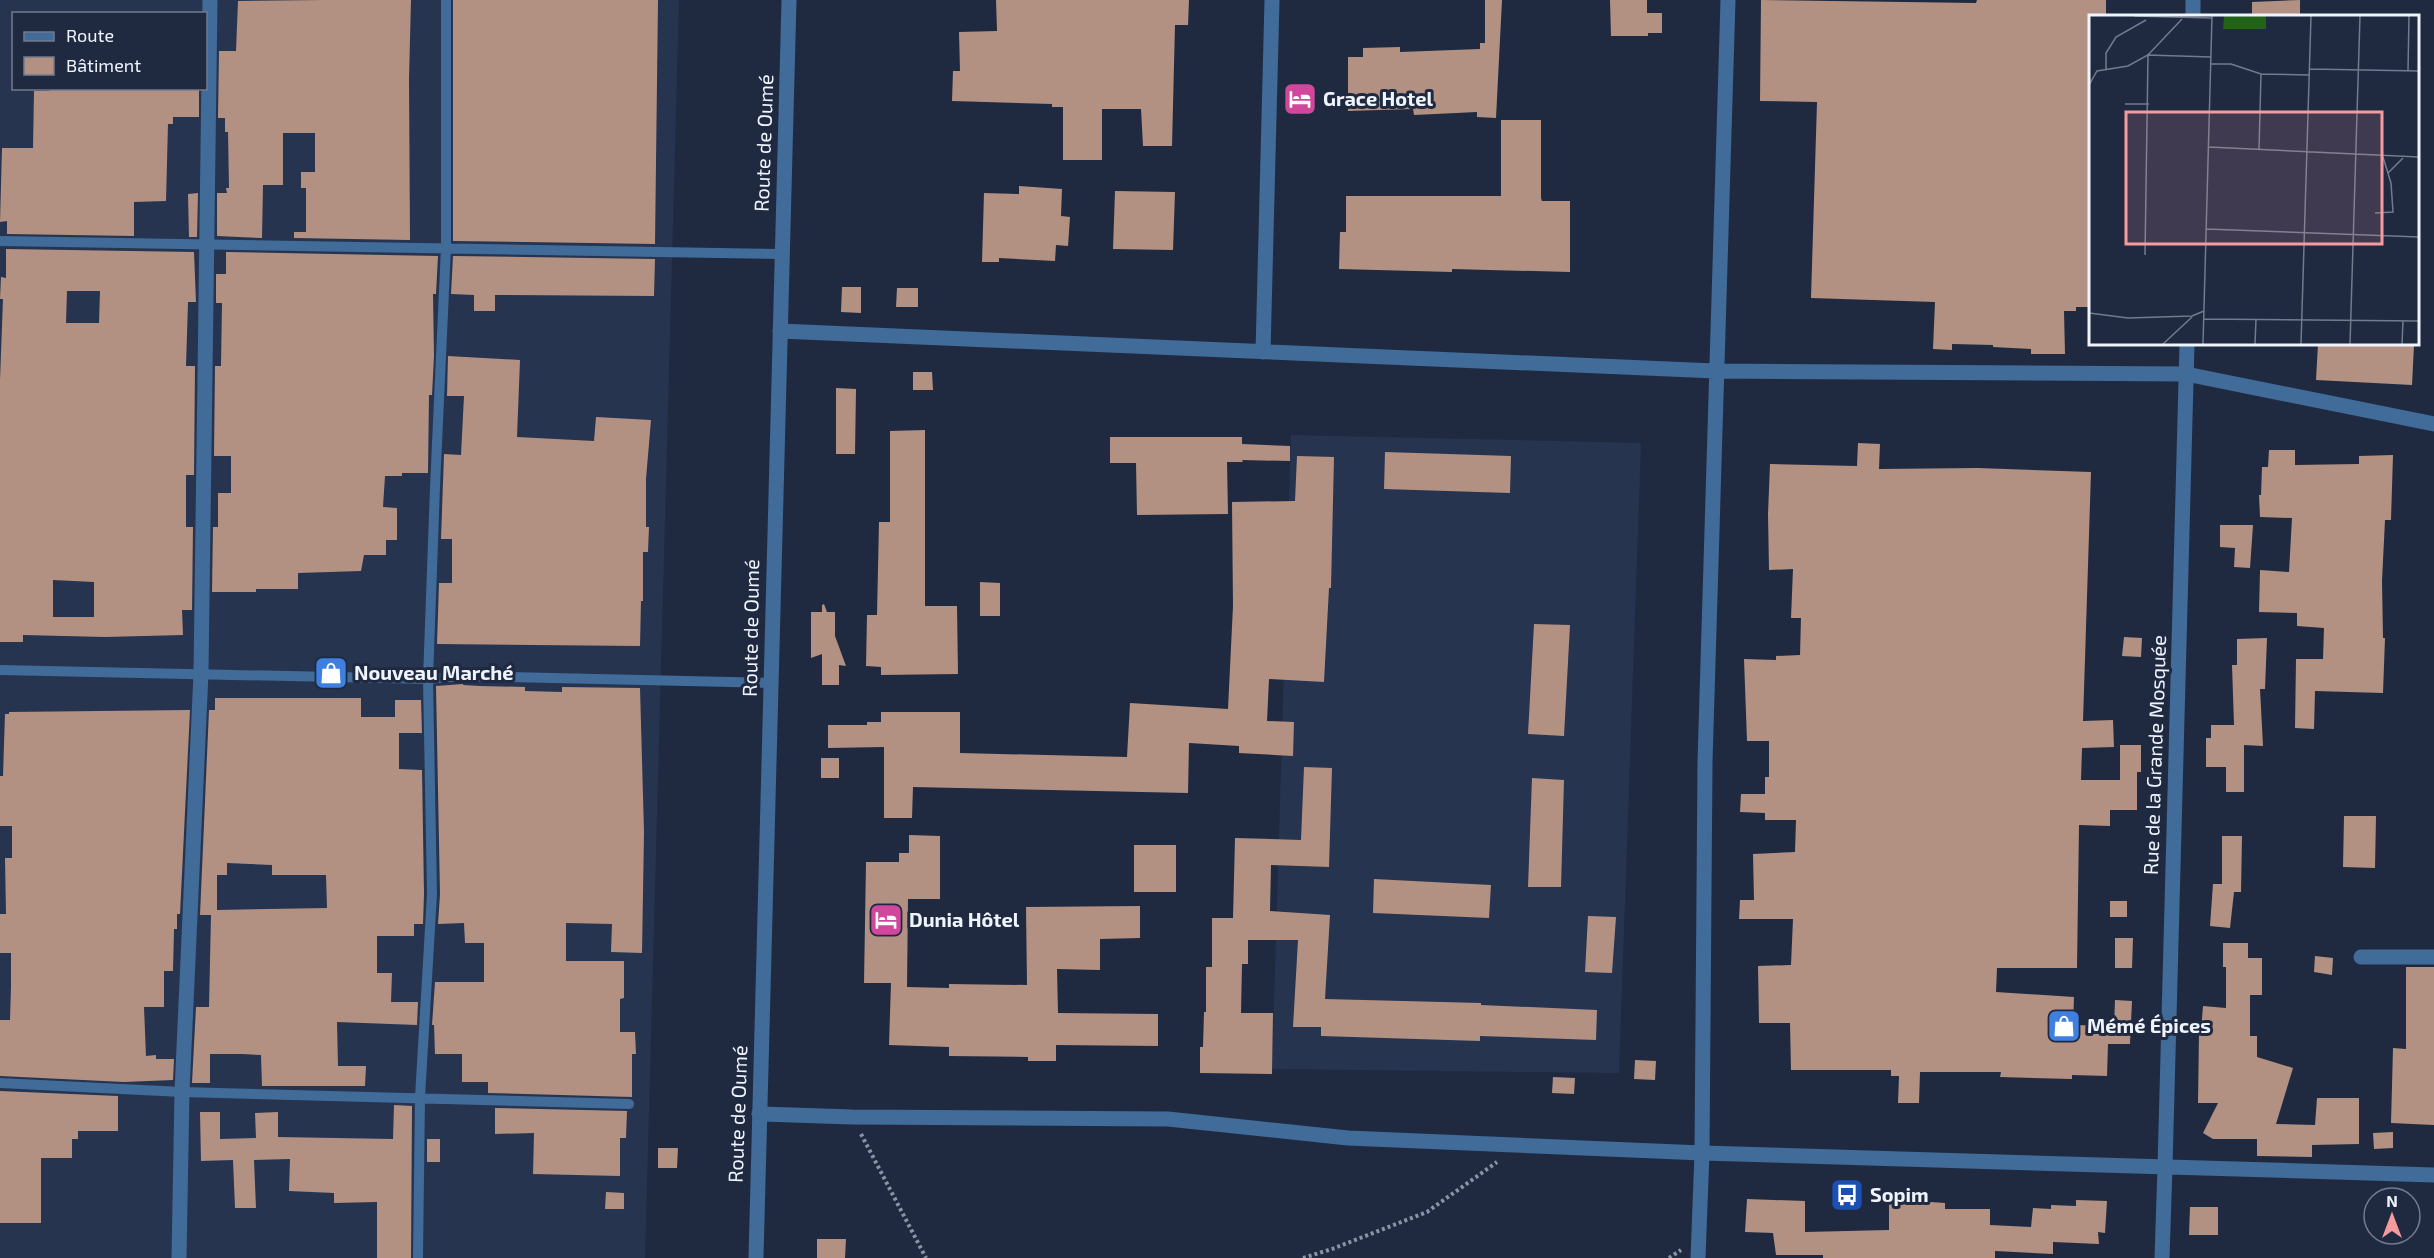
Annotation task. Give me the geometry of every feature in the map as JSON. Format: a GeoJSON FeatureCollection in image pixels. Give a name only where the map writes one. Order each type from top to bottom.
{"type":"FeatureCollection","features":[{"type":"Feature","properties":{"kind":"street"},"geometry":{"type":"LineString","coordinates":[[179,1258],[183,1092],[201,673],[210,0]]}},
{"type":"Feature","properties":{"kind":"street","name":"Route de Oumé"},"geometry":{"type":"LineString","coordinates":[[756,1258],[789,0]]}},
{"type":"Feature","properties":{"kind":"street"},"geometry":{"type":"LineString","coordinates":[[1263,352],[1272,0]]}},
{"type":"Feature","properties":{"kind":"street"},"geometry":{"type":"LineString","coordinates":[[1698,1258],[1702,1153],[1705,762],[1715,371],[1728,0]]}},
{"type":"Feature","properties":{"kind":"street"},"geometry":{"type":"LineString","coordinates":[[780,331],[1715,371],[2186,374],[2434,424]]}},
{"type":"Feature","properties":{"kind":"street","name":"Rue de la Grande Mosquée"},"geometry":{"type":"LineString","coordinates":[[2162,1258],[2187,345]]}},
{"type":"Feature","properties":{"kind":"street"},"geometry":{"type":"LineString","coordinates":[[2361,957],[2434,957]]}},
{"type":"Feature","properties":{"kind":"street"},"geometry":{"type":"LineString","coordinates":[[759,1114],[852,1118],[1168,1119],[1348,1138],[1702,1153],[2434,1175]]}},
{"type":"Feature","properties":{"kind":"lane"},"geometry":{"type":"LineString","coordinates":[[418,1258],[420,1097],[432,894],[428,679],[446,247],[446,0]]}},
{"type":"Feature","properties":{"kind":"lane"},"geometry":{"type":"LineString","coordinates":[[0,241],[782,254]]}},
{"type":"Feature","properties":{"kind":"lane"},"geometry":{"type":"LineString","coordinates":[[0,670],[771,683]]}},
{"type":"Feature","properties":{"kind":"lane"},"geometry":{"type":"LineString","coordinates":[[0,1083],[183,1092],[629,1104]]}},
{"type":"Feature","properties":{"kind":"path"},"geometry":{"type":"LineString","coordinates":[[852,1118],[926,1258]]}},
{"type":"Feature","properties":{"kind":"path"},"geometry":{"type":"LineString","coordinates":[[1304,1258],[1427,1212],[1521,1145]]}},
{"type":"Feature","properties":{"kind":"shaded area","name":"Nouveau Marché"},"geometry":{"type":"Polygon","coordinates":[[[0,0],[679,0],[645,1258],[0,1258],[0,0]]]}},
{"type":"Feature","properties":{"kind":"shaded area"},"geometry":{"type":"Polygon","coordinates":[[[1291,435],[1641,443],[1619,1073],[1272,1069],[1291,435]]]}},
{"type":"Feature","properties":{"kind":"building"},"geometry":{"type":"Polygon","coordinates":[[[411,0],[410,240],[294,238],[294,232],[306,232],[306,188],[301,188],[301,172],[315,172],[315,133],[283,133],[283,185],[263,185],[262,238],[217,236],[217,193],[227,193],[226,188],[229,188],[228,132],[225,132],[225,118],[218,118],[219,51],[236,51],[238,1],[411,0]]]}},
{"type":"Feature","properties":{"kind":"building"},"geometry":{"type":"Polygon","coordinates":[[[453,0],[658,0],[655,244],[453,241],[453,0]]]}},
{"type":"Feature","properties":{"kind":"building"},"geometry":{"type":"Polygon","coordinates":[[[996,0],[1189,0],[1188,25],[1175,25],[1172,146],[1143,146],[1141,109],[1102,109],[1102,160],[1063,160],[1063,107],[1052,107],[1052,104],[952,101],[953,71],[960,71],[959,32],[997,31],[996,0]]]}},
{"type":"Feature","properties":{"kind":"building"},"geometry":{"type":"Polygon","coordinates":[[[1485,0],[1502,0],[1496,118],[1477,117],[1477,112],[1414,115],[1413,109],[1348,111],[1348,57],[1363,57],[1363,48],[1400,47],[1400,52],[1480,49],[1480,43],[1485,43],[1485,0]]]}},
{"type":"Feature","properties":{"kind":"building"},"geometry":{"type":"Polygon","coordinates":[[[1610,0],[1647,0],[1647,13],[1662,13],[1662,33],[1648,33],[1648,36],[1611,36],[1610,0]]]}},
{"type":"Feature","properties":{"kind":"building"},"geometry":{"type":"Polygon","coordinates":[[[1761,0],[1976,3],[1977,0],[2106,0],[2106,15],[2089,15],[2089,307],[2076,307],[2076,311],[2064,311],[2065,354],[2031,354],[2031,349],[1993,347],[1993,345],[1952,344],[1952,350],[1933,349],[1935,302],[1811,298],[1817,102],[1760,101],[1761,0]]]}},
{"type":"Feature","properties":{"kind":"building"},"geometry":{"type":"Polygon","coordinates":[[[2300,0],[2300,15],[2252,15],[2252,2],[2300,0]]]}},
{"type":"Feature","properties":{"kind":"building"},"geometry":{"type":"Polygon","coordinates":[[[199,90],[199,117],[173,117],[173,124],[168,124],[166,201],[134,202],[134,236],[7,234],[7,221],[0,222],[2,148],[33,148],[34,91],[199,90]]]}},
{"type":"Feature","properties":{"kind":"building"},"geometry":{"type":"Polygon","coordinates":[[[1501,120],[1541,120],[1541,198],[1542,201],[1570,201],[1570,272],[1339,269],[1340,232],[1346,232],[1346,196],[1501,196],[1501,120]]]}},
{"type":"Feature","properties":{"kind":"building"},"geometry":{"type":"Polygon","coordinates":[[[1019,186],[1062,189],[1061,216],[1070,217],[1068,246],[1056,245],[1055,261],[999,258],[999,262],[982,262],[984,193],[1019,194],[1019,186]]]}},
{"type":"Feature","properties":{"kind":"building"},"geometry":{"type":"Polygon","coordinates":[[[1115,191],[1175,192],[1173,250],[1113,249],[1115,191]]]}},
{"type":"Feature","properties":{"kind":"building"},"geometry":{"type":"Polygon","coordinates":[[[198,193],[197,237],[189,237],[188,194],[198,193]]]}},
{"type":"Feature","properties":{"kind":"building"},"geometry":{"type":"Polygon","coordinates":[[[6,249],[194,252],[196,302],[188,302],[186,366],[195,366],[194,475],[186,475],[186,527],[193,527],[192,610],[182,610],[183,635],[105,637],[23,635],[23,642],[0,642],[0,380],[3,299],[0,299],[1,277],[6,278],[6,249]],[[67,291],[66,323],[99,323],[100,291],[67,291]],[[53,580],[53,617],[94,617],[94,582],[53,580]]]}},
{"type":"Feature","properties":{"kind":"building"},"geometry":{"type":"Polygon","coordinates":[[[226,252],[438,256],[436,294],[433,294],[434,356],[432,395],[429,395],[428,473],[402,473],[402,476],[385,476],[383,507],[397,508],[397,540],[386,540],[386,555],[364,555],[361,571],[298,573],[298,589],[212,592],[213,527],[218,527],[218,493],[231,493],[231,456],[214,456],[215,366],[221,366],[222,303],[216,303],[216,274],[226,274],[226,252]]]}},
{"type":"Feature","properties":{"kind":"building"},"geometry":{"type":"Polygon","coordinates":[[[453,256],[655,259],[654,296],[495,295],[495,311],[474,311],[474,295],[451,294],[453,256]]]}},
{"type":"Feature","properties":{"kind":"building"},"geometry":{"type":"Polygon","coordinates":[[[842,287],[861,287],[861,313],[841,312],[842,287]]]}},
{"type":"Feature","properties":{"kind":"building"},"geometry":{"type":"Polygon","coordinates":[[[897,288],[918,288],[918,307],[896,307],[897,288]]]}},
{"type":"Feature","properties":{"kind":"building"},"geometry":{"type":"Polygon","coordinates":[[[2318,345],[2414,345],[2412,385],[2316,380],[2318,345]]]}},
{"type":"Feature","properties":{"kind":"building"},"geometry":{"type":"Polygon","coordinates":[[[448,356],[520,360],[517,437],[594,441],[596,417],[651,420],[646,479],[648,552],[643,552],[640,646],[437,644],[439,583],[452,583],[452,539],[441,539],[444,454],[461,455],[464,396],[447,396],[448,356]]]}},
{"type":"Feature","properties":{"kind":"building"},"geometry":{"type":"Polygon","coordinates":[[[913,372],[932,372],[933,390],[913,390],[913,372]]]}},
{"type":"Feature","properties":{"kind":"building"},"geometry":{"type":"Polygon","coordinates":[[[836,388],[856,389],[855,454],[836,454],[836,388]]]}},
{"type":"Feature","properties":{"kind":"building"},"geometry":{"type":"Polygon","coordinates":[[[925,430],[925,606],[957,606],[958,674],[881,675],[881,667],[866,666],[867,615],[877,615],[879,522],[890,522],[890,431],[925,430]]]}},
{"type":"Feature","properties":{"kind":"building"},"geometry":{"type":"Polygon","coordinates":[[[1110,437],[1242,437],[1242,444],[1290,446],[1290,461],[1227,462],[1228,514],[1137,515],[1136,463],[1110,463],[1110,437]]]}},
{"type":"Feature","properties":{"kind":"building"},"geometry":{"type":"Polygon","coordinates":[[[1858,443],[1880,444],[1879,469],[1978,468],[2091,472],[2083,721],[2113,720],[2114,747],[2082,748],[2081,780],[2120,780],[2120,745],[2141,745],[2141,772],[2137,772],[2137,810],[2110,810],[2110,826],[2079,825],[2077,968],[1997,968],[1996,992],[2074,997],[2073,1025],[2114,1026],[2115,1000],[2132,1001],[2130,1044],[2108,1044],[2107,1076],[2072,1075],[2072,1079],[2000,1077],[2001,1072],[1920,1072],[1919,1103],[1898,1103],[1899,1076],[1891,1076],[1891,1070],[1791,1070],[1790,1023],[1759,1023],[1758,966],[1791,965],[1793,919],[1739,919],[1740,900],[1754,900],[1753,854],[1795,852],[1796,820],[1765,820],[1765,813],[1740,812],[1741,794],[1765,794],[1765,777],[1769,777],[1769,741],[1747,741],[1744,659],[1776,660],[1776,656],[1800,655],[1801,618],[1791,618],[1793,569],[1769,570],[1770,464],[1857,466],[1858,443]]]}},
{"type":"Feature","properties":{"kind":"building"},"geometry":{"type":"Polygon","coordinates":[[[2269,450],[2295,450],[2295,465],[2359,464],[2359,456],[2393,455],[2391,520],[2385,520],[2382,581],[2383,638],[2385,638],[2383,693],[2315,691],[2314,729],[2295,728],[2296,659],[2323,659],[2324,628],[2297,626],[2297,613],[2259,612],[2260,570],[2289,572],[2292,518],[2260,517],[2259,495],[2261,495],[2262,467],[2268,467],[2269,450]]]}},
{"type":"Feature","properties":{"kind":"building"},"geometry":{"type":"Polygon","coordinates":[[[1385,452],[1511,456],[1510,493],[1384,489],[1385,452]]]}},
{"type":"Feature","properties":{"kind":"building"},"geometry":{"type":"Polygon","coordinates":[[[1297,456],[1334,457],[1331,588],[1329,588],[1324,682],[1269,679],[1267,721],[1294,722],[1293,756],[1239,753],[1239,746],[1189,743],[1188,793],[913,787],[912,818],[884,818],[884,747],[828,748],[828,725],[867,725],[867,722],[881,722],[881,712],[960,712],[960,753],[1127,757],[1130,703],[1228,709],[1233,606],[1232,502],[1295,501],[1297,456]]]}},
{"type":"Feature","properties":{"kind":"building"},"geometry":{"type":"Polygon","coordinates":[[[2220,525],[2253,525],[2250,568],[2234,567],[2235,548],[2220,547],[2220,525]]]}},
{"type":"Feature","properties":{"kind":"building"},"geometry":{"type":"Polygon","coordinates":[[[980,582],[1000,583],[1000,616],[980,616],[980,582]]]}},
{"type":"Feature","properties":{"kind":"building"},"geometry":{"type":"Polygon","coordinates":[[[824,604],[827,612],[835,612],[835,636],[846,666],[839,665],[839,685],[822,685],[822,654],[811,658],[811,612],[822,612],[824,604]]]}},
{"type":"Feature","properties":{"kind":"building"},"geometry":{"type":"Polygon","coordinates":[[[1534,624],[1570,625],[1564,736],[1528,734],[1534,624]]]}},
{"type":"Feature","properties":{"kind":"building"},"geometry":{"type":"Polygon","coordinates":[[[2124,637],[2142,638],[2141,657],[2122,656],[2124,637]]]}},
{"type":"Feature","properties":{"kind":"building"},"geometry":{"type":"Polygon","coordinates":[[[2267,638],[2265,689],[2260,689],[2263,746],[2244,745],[2244,792],[2226,792],[2226,767],[2206,767],[2206,738],[2211,738],[2211,725],[2234,725],[2232,665],[2237,665],[2237,639],[2267,638]]]}},
{"type":"Feature","properties":{"kind":"building"},"geometry":{"type":"Polygon","coordinates":[[[463,684],[525,687],[525,691],[562,692],[562,687],[640,688],[644,832],[642,953],[611,952],[612,924],[566,923],[566,961],[624,961],[624,998],[620,999],[620,1032],[635,1032],[636,1054],[632,1054],[632,1097],[488,1093],[488,1082],[462,1082],[462,1054],[435,1054],[434,1025],[432,1025],[435,982],[484,982],[484,943],[465,943],[464,923],[438,924],[440,894],[436,686],[463,684]]]}},
{"type":"Feature","properties":{"kind":"building"},"geometry":{"type":"Polygon","coordinates":[[[215,698],[361,698],[361,717],[395,717],[395,700],[421,700],[422,733],[399,733],[399,769],[422,770],[423,924],[414,924],[414,936],[377,936],[377,973],[392,973],[391,1002],[418,1002],[417,1025],[337,1022],[338,1066],[366,1066],[365,1086],[262,1086],[261,1055],[242,1054],[210,1054],[210,1083],[192,1083],[196,1007],[209,1007],[211,915],[200,915],[209,710],[215,710],[215,698]],[[227,863],[227,875],[217,875],[217,910],[327,908],[326,875],[272,875],[272,865],[227,863]]]}},
{"type":"Feature","properties":{"kind":"building"},"geometry":{"type":"Polygon","coordinates":[[[190,710],[180,914],[177,914],[177,929],[174,929],[173,971],[164,971],[164,1007],[144,1007],[146,1056],[156,1055],[156,1059],[174,1059],[173,1080],[124,1082],[0,1076],[0,1020],[10,1020],[11,987],[11,953],[0,953],[0,914],[6,914],[5,858],[12,858],[12,826],[0,826],[0,776],[3,776],[5,714],[9,712],[190,710]]]}},
{"type":"Feature","properties":{"kind":"building"},"geometry":{"type":"Polygon","coordinates":[[[821,758],[839,758],[839,778],[821,778],[821,758]]]}},
{"type":"Feature","properties":{"kind":"building"},"geometry":{"type":"Polygon","coordinates":[[[1304,767],[1332,768],[1329,867],[1271,865],[1270,911],[1330,915],[1325,999],[1481,1003],[1481,1005],[1597,1010],[1596,1040],[1480,1036],[1480,1041],[1321,1036],[1321,1027],[1293,1027],[1298,940],[1248,940],[1248,964],[1242,964],[1241,1013],[1273,1013],[1272,1074],[1200,1073],[1200,1047],[1203,1047],[1204,1012],[1206,1012],[1206,967],[1212,967],[1212,918],[1233,918],[1235,838],[1301,840],[1304,767]]]}},
{"type":"Feature","properties":{"kind":"building"},"geometry":{"type":"Polygon","coordinates":[[[1532,778],[1564,780],[1561,887],[1528,887],[1532,778]]]}},
{"type":"Feature","properties":{"kind":"building"},"geometry":{"type":"Polygon","coordinates":[[[2344,816],[2376,816],[2375,868],[2343,867],[2344,816]]]}},
{"type":"Feature","properties":{"kind":"building"},"geometry":{"type":"Polygon","coordinates":[[[909,835],[940,836],[940,899],[908,899],[907,987],[949,988],[949,984],[1027,985],[1026,907],[1140,906],[1140,938],[1100,939],[1100,970],[1057,969],[1058,1013],[1158,1014],[1158,1046],[1056,1045],[1056,1061],[1028,1061],[1028,1057],[949,1056],[949,1047],[889,1045],[891,983],[864,983],[866,862],[899,862],[899,853],[909,853],[909,835]]]}},
{"type":"Feature","properties":{"kind":"building"},"geometry":{"type":"Polygon","coordinates":[[[2222,836],[2242,836],[2241,892],[2234,892],[2230,928],[2210,926],[2213,884],[2222,884],[2222,836]]]}},
{"type":"Feature","properties":{"kind":"building"},"geometry":{"type":"Polygon","coordinates":[[[1134,845],[1176,845],[1176,892],[1134,892],[1134,845]]]}},
{"type":"Feature","properties":{"kind":"building"},"geometry":{"type":"Polygon","coordinates":[[[1374,879],[1491,885],[1489,918],[1373,913],[1374,879]]]}},
{"type":"Feature","properties":{"kind":"building"},"geometry":{"type":"Polygon","coordinates":[[[2110,901],[2127,901],[2127,917],[2110,917],[2110,901]]]}},
{"type":"Feature","properties":{"kind":"building"},"geometry":{"type":"Polygon","coordinates":[[[1588,916],[1616,917],[1612,973],[1585,972],[1588,916]]]}},
{"type":"Feature","properties":{"kind":"building"},"geometry":{"type":"Polygon","coordinates":[[[2115,938],[2133,938],[2132,968],[2115,968],[2115,938]]]}},
{"type":"Feature","properties":{"kind":"building"},"geometry":{"type":"Polygon","coordinates":[[[2223,943],[2248,943],[2248,958],[2262,958],[2262,995],[2250,995],[2250,1036],[2257,1036],[2257,1057],[2293,1068],[2276,1124],[2315,1125],[2317,1098],[2359,1098],[2359,1144],[2312,1145],[2312,1157],[2257,1156],[2257,1139],[2213,1139],[2203,1133],[2218,1103],[2198,1103],[2199,1032],[2201,1032],[2203,1006],[2226,1008],[2226,967],[2223,967],[2223,943]]]}},
{"type":"Feature","properties":{"kind":"building"},"geometry":{"type":"Polygon","coordinates":[[[2315,956],[2333,958],[2332,975],[2314,972],[2315,956]]]}},
{"type":"Feature","properties":{"kind":"building"},"geometry":{"type":"Polygon","coordinates":[[[2406,967],[2434,967],[2434,1125],[2391,1123],[2393,1048],[2406,1049],[2406,967]]]}},
{"type":"Feature","properties":{"kind":"building"},"geometry":{"type":"Polygon","coordinates":[[[1635,1060],[1656,1061],[1655,1080],[1634,1079],[1635,1060]]]}},
{"type":"Feature","properties":{"kind":"building"},"geometry":{"type":"Polygon","coordinates":[[[1553,1077],[1575,1078],[1574,1094],[1552,1093],[1553,1077]]]}},
{"type":"Feature","properties":{"kind":"building"},"geometry":{"type":"Polygon","coordinates":[[[0,1091],[118,1096],[118,1131],[78,1131],[78,1139],[72,1139],[72,1158],[41,1158],[41,1223],[0,1223],[0,1091]]]}},
{"type":"Feature","properties":{"kind":"building"},"geometry":{"type":"Polygon","coordinates":[[[394,1105],[412,1106],[411,1258],[377,1258],[377,1202],[334,1203],[334,1193],[289,1191],[290,1159],[254,1160],[256,1208],[235,1208],[233,1160],[201,1161],[200,1112],[220,1112],[220,1139],[256,1138],[255,1113],[278,1112],[278,1137],[393,1139],[394,1105]]]}},
{"type":"Feature","properties":{"kind":"building"},"geometry":{"type":"Polygon","coordinates":[[[495,1108],[627,1111],[626,1138],[620,1138],[620,1176],[533,1174],[534,1133],[495,1134],[495,1108]]]}},
{"type":"Feature","properties":{"kind":"building"},"geometry":{"type":"Polygon","coordinates":[[[2393,1132],[2393,1148],[2374,1149],[2373,1133],[2393,1132]]]}},
{"type":"Feature","properties":{"kind":"building"},"geometry":{"type":"Polygon","coordinates":[[[427,1139],[440,1139],[440,1162],[427,1162],[427,1139]]]}},
{"type":"Feature","properties":{"kind":"building"},"geometry":{"type":"Polygon","coordinates":[[[658,1148],[678,1148],[677,1168],[658,1168],[658,1148]]]}},
{"type":"Feature","properties":{"kind":"building"},"geometry":{"type":"Polygon","coordinates":[[[606,1192],[624,1193],[624,1209],[605,1209],[606,1192]]]}},
{"type":"Feature","properties":{"kind":"building"},"geometry":{"type":"Polygon","coordinates":[[[1747,1199],[1805,1201],[1805,1232],[1889,1230],[1889,1199],[1945,1203],[1945,1209],[1990,1209],[1990,1225],[2031,1227],[2033,1208],[2051,1209],[2051,1205],[2076,1206],[2076,1200],[2107,1201],[2105,1233],[2098,1232],[2099,1244],[2053,1242],[2053,1254],[1995,1251],[1995,1258],[1823,1258],[1823,1255],[1776,1255],[1773,1233],[1745,1232],[1747,1199]]]}},
{"type":"Feature","properties":{"kind":"building"},"geometry":{"type":"Polygon","coordinates":[[[2190,1207],[2218,1207],[2218,1235],[2189,1235],[2190,1207]]]}},
{"type":"Feature","properties":{"kind":"building"},"geometry":{"type":"Polygon","coordinates":[[[817,1239],[846,1239],[845,1258],[817,1258],[817,1239]]]}},
{"type":"Feature","properties":{"kind":"place","name":"Grace Hotel"},"geometry":{"type":"Point","coordinates":[1300,99]}},
{"type":"Feature","properties":{"kind":"place","name":"Nouveau Marché"},"geometry":{"type":"Point","coordinates":[331,673]}},
{"type":"Feature","properties":{"kind":"place","name":"Dunia Hôtel"},"geometry":{"type":"Point","coordinates":[886,920]}},
{"type":"Feature","properties":{"kind":"place","name":"Mémé Épices"},"geometry":{"type":"Point","coordinates":[2064,1026]}},
{"type":"Feature","properties":{"kind":"place","name":"Sopim"},"geometry":{"type":"Point","coordinates":[1847,1195]}}]}
